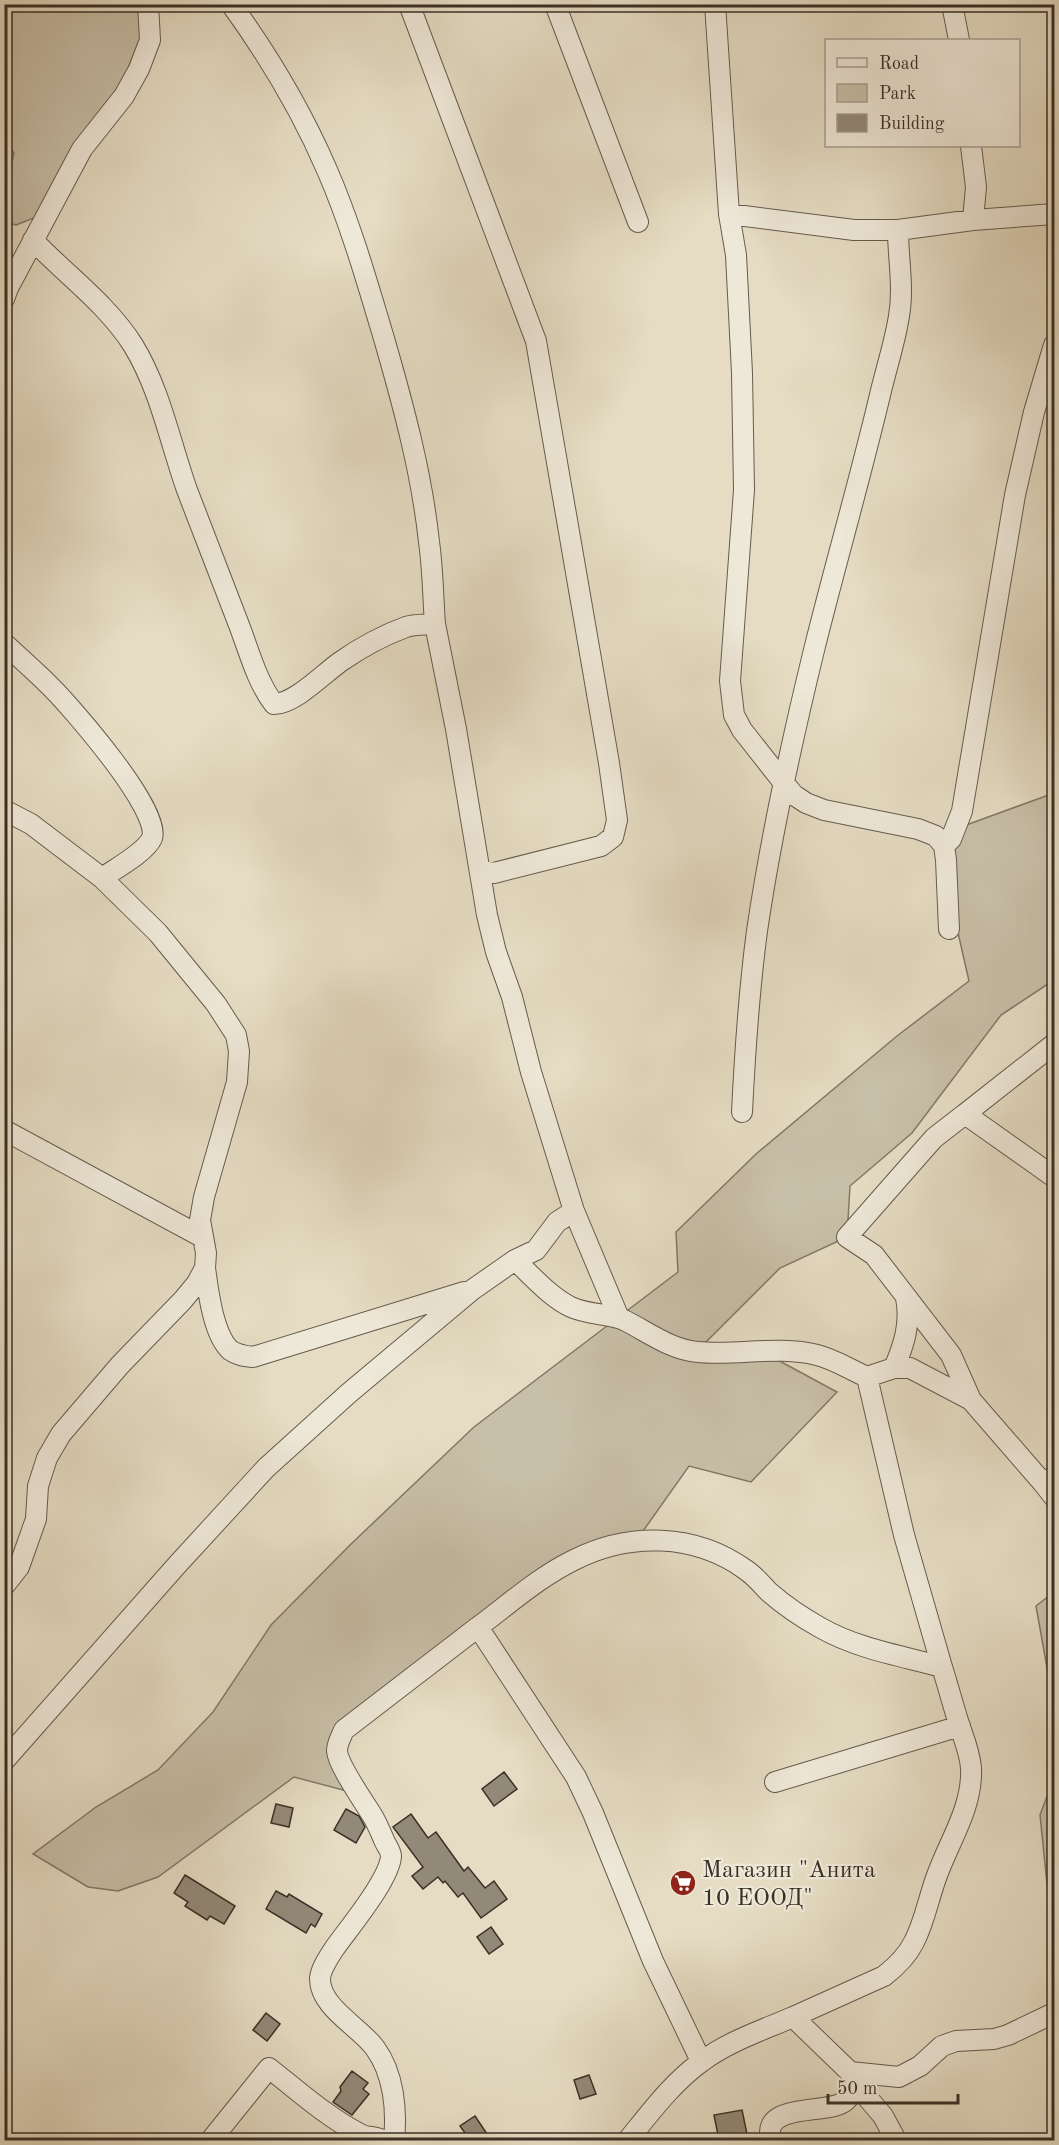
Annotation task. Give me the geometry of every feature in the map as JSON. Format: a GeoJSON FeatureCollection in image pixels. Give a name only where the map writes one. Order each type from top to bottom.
{"type":"FeatureCollection","features":[{"type":"Feature","properties":{"kind":"street"},"geometry":{"type":"LineString","coordinates":[[4,299],[82,149],[124,96],[139,69],[150,40],[148,4]]}},
{"type":"Feature","properties":{"kind":"street"},"geometry":{"type":"LineString","coordinates":[[231,4],[288,93],[312,136],[331,179],[361,264],[397,385],[419,482],[429,543],[435,624],[456,729],[487,915],[496,952],[512,997],[531,1072],[574,1211],[619,1318]]}},
{"type":"Feature","properties":{"kind":"street"},"geometry":{"type":"LineString","coordinates":[[409,4],[536,341],[603,724],[617,820],[614,837],[601,846],[494,873],[481,871]]}},
{"type":"Feature","properties":{"kind":"street"},"geometry":{"type":"LineString","coordinates":[[555,4],[638,222]]}},
{"type":"Feature","properties":{"kind":"street"},"geometry":{"type":"LineString","coordinates":[[715,4],[729,214],[736,255],[742,373],[744,490],[730,681],[734,715],[742,730],[783,782],[794,795],[806,803],[824,810],[918,829],[936,836],[944,846],[946,860],[949,929]]}},
{"type":"Feature","properties":{"kind":"street"},"geometry":{"type":"LineString","coordinates":[[952,4],[959,39]]}},
{"type":"Feature","properties":{"kind":"street"},"geometry":{"type":"LineString","coordinates":[[971,147],[976,187],[973,220]]}},
{"type":"Feature","properties":{"kind":"street"},"geometry":{"type":"LineString","coordinates":[[729,214],[854,230],[898,230],[973,220],[1054,214]]}},
{"type":"Feature","properties":{"kind":"street"},"geometry":{"type":"LineString","coordinates":[[742,1112],[745,1037],[757,931],[783,782],[815,645],[867,452],[899,314],[901,264],[898,230]]}},
{"type":"Feature","properties":{"kind":"street"},"geometry":{"type":"LineString","coordinates":[[33,240],[118,324],[145,367],[159,402],[187,489],[228,597],[260,679],[274,704],[283,704],[294,699],[308,685],[374,642],[408,626],[435,624]]}},
{"type":"Feature","properties":{"kind":"street"},"geometry":{"type":"LineString","coordinates":[[944,846],[951,839],[962,811],[1017,485],[1034,412],[1054,345]]}},
{"type":"Feature","properties":{"kind":"street"},"geometry":{"type":"LineString","coordinates":[[4,643],[52,688],[95,737],[138,795],[149,815],[154,830],[152,839],[144,849],[102,878]]}},
{"type":"Feature","properties":{"kind":"street"},"geometry":{"type":"LineString","coordinates":[[4,810],[32,824],[102,878],[158,933],[216,1004],[236,1035],[239,1052],[237,1082],[204,1197],[200,1220],[206,1253],[205,1268],[216,1322],[229,1349],[240,1356],[253,1357],[472,1290]]}},
{"type":"Feature","properties":{"kind":"street"},"geometry":{"type":"LineString","coordinates":[[1051,1486],[971,1400],[951,1355],[874,1255],[847,1238],[934,1138],[1054,1044]]}},
{"type":"Feature","properties":{"kind":"street"},"geometry":{"type":"LineString","coordinates":[[965,1114],[1054,1177]]}},
{"type":"Feature","properties":{"kind":"street"},"geometry":{"type":"LineString","coordinates":[[4,1130],[202,1237]]}},
{"type":"Feature","properties":{"kind":"street"},"geometry":{"type":"LineString","coordinates":[[4,1761],[177,1564],[266,1468],[350,1393],[472,1290],[515,1260],[536,1250],[557,1222],[574,1211]]}},
{"type":"Feature","properties":{"kind":"street"},"geometry":{"type":"LineString","coordinates":[[515,1260],[570,1307],[595,1315],[619,1318],[666,1343],[696,1352],[727,1354],[773,1352],[818,1355],[867,1377],[894,1368],[910,1368],[971,1400]]}},
{"type":"Feature","properties":{"kind":"street"},"geometry":{"type":"LineString","coordinates":[[4,1586],[19,1567],[36,1520],[38,1486],[47,1458],[61,1434],[120,1365],[183,1300],[197,1283],[205,1268]]}},
{"type":"Feature","properties":{"kind":"street"},"geometry":{"type":"LineString","coordinates":[[894,1368],[904,1346],[909,1312],[905,1295]]}},
{"type":"Feature","properties":{"kind":"street"},"geometry":{"type":"LineString","coordinates":[[628,2140],[670,2090],[701,2061],[752,2035],[884,1976],[896,1967],[906,1956],[915,1940],[935,1880],[968,1802],[971,1769],[968,1749],[904,1535],[867,1377]]}},
{"type":"Feature","properties":{"kind":"street"},"geometry":{"type":"LineString","coordinates":[[394,2140],[396,2113],[393,2094],[377,2050],[359,2029],[330,2004],[320,1978],[327,1960],[380,1882],[388,1868],[391,1854],[337,1753],[338,1741],[344,1730],[539,1580],[574,1559],[614,1544],[656,1539],[705,1548],[726,1558],[747,1570],[771,1593],[800,1615],[845,1640],[942,1667]]}},
{"type":"Feature","properties":{"kind":"street"},"geometry":{"type":"LineString","coordinates":[[478,1627],[576,1777],[653,1961],[701,2061]]}},
{"type":"Feature","properties":{"kind":"street"},"geometry":{"type":"LineString","coordinates":[[775,1782],[960,1726]]}},
{"type":"Feature","properties":{"kind":"street"},"geometry":{"type":"LineString","coordinates":[[853,2077],[898,2077],[920,2066],[942,2046],[956,2041],[994,2039],[1008,2035],[1054,2013]]}},
{"type":"Feature","properties":{"kind":"street"},"geometry":{"type":"LineString","coordinates":[[793,2018],[853,2077],[883,2116],[896,2140]]}},
{"type":"Feature","properties":{"kind":"street"},"geometry":{"type":"LineString","coordinates":[[211,2140],[269,2068],[309,2100],[362,2136],[382,2140]]}},
{"type":"Feature","properties":{"kind":"street"},"geometry":{"type":"LineString","coordinates":[[771,2140],[771,2127],[787,2114],[842,2103],[851,2095],[853,2077]]}},
{"type":"Feature","properties":{"kind":"green space"},"geometry":{"type":"Polygon","coordinates":[[[4,5],[141,5],[144,29],[123,81],[72,149],[39,216],[16,225],[5,222],[5,190],[14,153],[5,143],[4,5]]]}},
{"type":"Feature","properties":{"kind":"green space"},"geometry":{"type":"Polygon","coordinates":[[[1054,793],[1054,980],[1001,1015],[912,1133],[850,1186],[847,1237],[780,1268],[696,1352],[763,1352],[837,1392],[751,1482],[689,1466],[636,1541],[575,1559],[338,1741],[358,1794],[294,1777],[158,1877],[118,1891],[88,1887],[33,1854],[96,1807],[158,1770],[213,1712],[271,1625],[350,1545],[474,1427],[678,1272],[676,1232],[756,1154],[897,1036],[969,981],[936,836],[1054,793]]]}},
{"type":"Feature","properties":{"kind":"green space"},"geometry":{"type":"Polygon","coordinates":[[[1054,1592],[1054,1707],[1036,1606],[1054,1592]]]}},
{"type":"Feature","properties":{"kind":"green space"},"geometry":{"type":"Polygon","coordinates":[[[1054,1778],[1054,1952],[1040,1815],[1054,1778]]]}},
{"type":"Feature","properties":{"kind":"building"},"geometry":{"type":"Polygon","coordinates":[[[504,1772],[517,1789],[494,1806],[482,1789],[504,1772]]]}},
{"type":"Feature","properties":{"kind":"building"},"geometry":{"type":"Polygon","coordinates":[[[276,1804],[293,1808],[289,1827],[271,1823],[276,1804]]]}},
{"type":"Feature","properties":{"kind":"building"},"geometry":{"type":"Polygon","coordinates":[[[346,1809],[359,1816],[365,1827],[356,1843],[334,1830],[346,1809]]]}},
{"type":"Feature","properties":{"kind":"building"},"geometry":{"type":"Polygon","coordinates":[[[411,1814],[428,1838],[436,1832],[464,1871],[468,1867],[485,1888],[494,1881],[507,1899],[481,1918],[463,1893],[458,1897],[445,1881],[443,1883],[438,1877],[423,1889],[412,1876],[423,1867],[393,1827],[411,1814]]]}},
{"type":"Feature","properties":{"kind":"building"},"geometry":{"type":"Polygon","coordinates":[[[185,1875],[235,1906],[224,1924],[210,1916],[207,1920],[185,1906],[188,1902],[174,1893],[185,1875]]]}},
{"type":"Feature","properties":{"kind":"building"},"geometry":{"type":"Polygon","coordinates":[[[276,1891],[287,1897],[289,1894],[322,1914],[315,1927],[311,1924],[306,1933],[266,1909],[276,1891]]]}},
{"type":"Feature","properties":{"kind":"building"},"geometry":{"type":"Polygon","coordinates":[[[491,1927],[503,1944],[489,1954],[477,1937],[491,1927]]]}},
{"type":"Feature","properties":{"kind":"building"},"geometry":{"type":"Polygon","coordinates":[[[266,2013],[280,2024],[267,2041],[253,2030],[266,2013]]]}},
{"type":"Feature","properties":{"kind":"building"},"geometry":{"type":"Polygon","coordinates":[[[352,2071],[368,2083],[363,2089],[369,2094],[352,2115],[333,2102],[341,2091],[340,2087],[352,2071]]]}},
{"type":"Feature","properties":{"kind":"building"},"geometry":{"type":"Polygon","coordinates":[[[589,2075],[596,2094],[580,2099],[574,2080],[589,2075]]]}},
{"type":"Feature","properties":{"kind":"building"},"geometry":{"type":"Polygon","coordinates":[[[742,2110],[747,2134],[744,2140],[719,2140],[714,2115],[742,2110]]]}},
{"type":"Feature","properties":{"kind":"building"},"geometry":{"type":"Polygon","coordinates":[[[475,2116],[491,2140],[470,2140],[460,2126],[475,2116]]]}},
{"type":"Feature","properties":{"kind":"place","name":"Магазин \"Анита 10 ЕООД\""},"geometry":{"type":"Point","coordinates":[683,1883]}}]}
